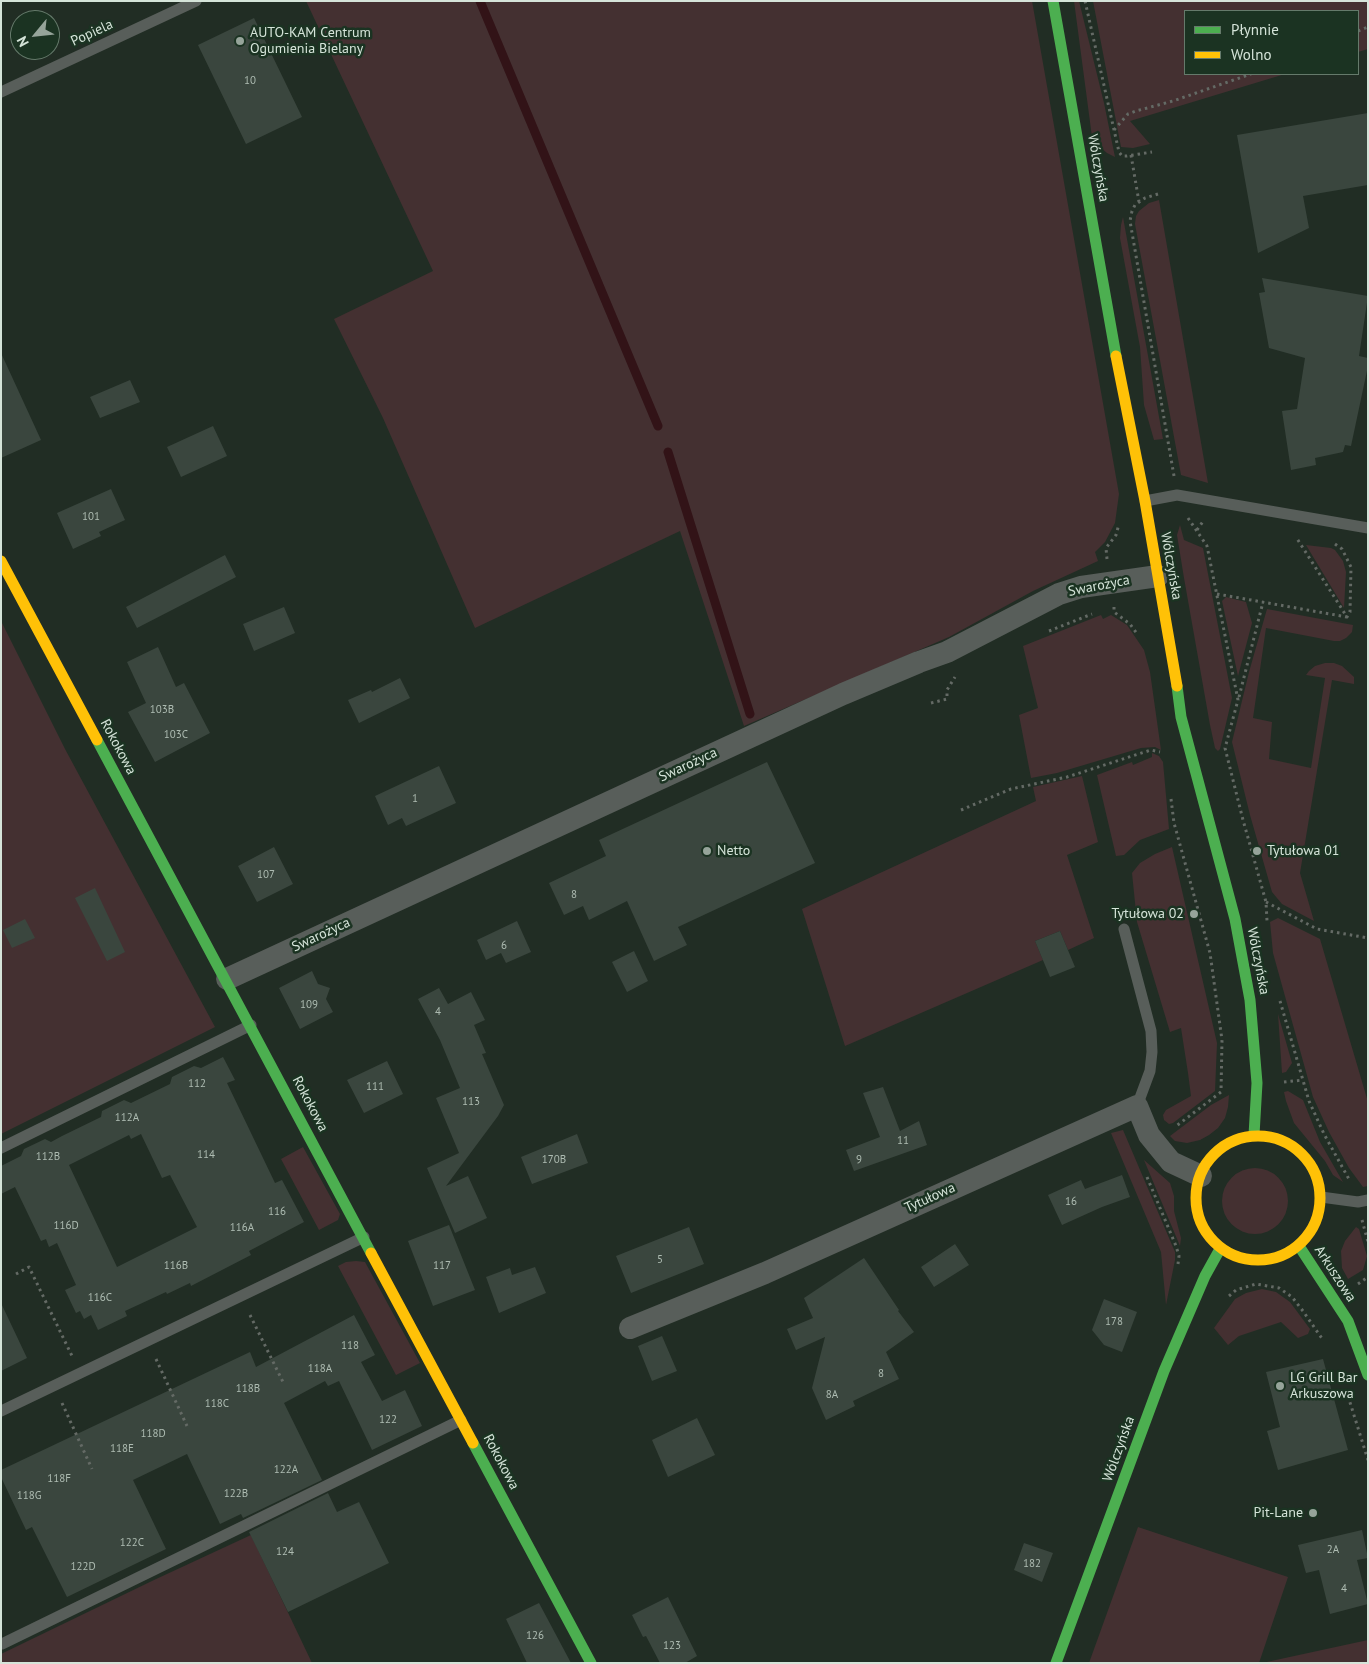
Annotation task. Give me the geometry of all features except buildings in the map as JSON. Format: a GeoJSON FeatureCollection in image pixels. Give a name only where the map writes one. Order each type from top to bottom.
{"type":"FeatureCollection","features":[{"type":"Feature","properties":{"kind":"main road","name":"Wólczyńska"},"geometry":{"type":"LineString","coordinates":[[1053,1],[1115,353],[1145,501],[1181,717],[1234,919],[1250,1000],[1257,1083],[1254,1134]]}},
{"type":"Feature","properties":{"kind":"main road","name":"Rokokowa"},"geometry":{"type":"LineString","coordinates":[[1,561],[591,1663]]}},
{"type":"Feature","properties":{"kind":"main road"},"geometry":{"type":"LineString","coordinates":[[1254,1134],[1287,1142],[1312,1164],[1321,1197],[1316,1224],[1299,1246],[1274,1259],[1246,1260],[1220,1249],[1202,1228],[1195,1194],[1206,1161],[1227,1142],[1254,1134]]}},
{"type":"Feature","properties":{"kind":"main road","name":"Arkuszowa"},"geometry":{"type":"LineString","coordinates":[[1299,1246],[1348,1321],[1368,1375]]}},
{"type":"Feature","properties":{"kind":"main road","name":"Wólczyńska"},"geometry":{"type":"LineString","coordinates":[[1056,1663],[1164,1371],[1205,1276],[1220,1249]]}},
{"type":"Feature","properties":{"kind":"street","name":"Swarożyca"},"geometry":{"type":"LineString","coordinates":[[226,979],[842,694],[947,652],[1058,594],[1081,587],[1158,576]]}},
{"type":"Feature","properties":{"kind":"street"},"geometry":{"type":"LineString","coordinates":[[1137,1106],[1149,1134],[1171,1162],[1201,1176]]}},
{"type":"Feature","properties":{"kind":"street","name":"Tytułowa"},"geometry":{"type":"LineString","coordinates":[[630,1328],[764,1273],[1137,1106]]}},
{"type":"Feature","properties":{"kind":"lane","name":"Popiela"},"geometry":{"type":"LineString","coordinates":[[1,92],[196,1]]}},
{"type":"Feature","properties":{"kind":"lane"},"geometry":{"type":"LineString","coordinates":[[1145,501],[1177,495],[1368,528]]}},
{"type":"Feature","properties":{"kind":"lane"},"geometry":{"type":"LineString","coordinates":[[1124,929],[1151,1031],[1152,1052],[1150,1072],[1137,1106]]}},
{"type":"Feature","properties":{"kind":"lane"},"geometry":{"type":"LineString","coordinates":[[1,1148],[251,1025]]}},
{"type":"Feature","properties":{"kind":"lane"},"geometry":{"type":"LineString","coordinates":[[1321,1197],[1358,1202],[1368,1200]]}},
{"type":"Feature","properties":{"kind":"lane"},"geometry":{"type":"LineString","coordinates":[[1,1411],[364,1236]]}},
{"type":"Feature","properties":{"kind":"lane"},"geometry":{"type":"LineString","coordinates":[[2,1644],[461,1420]]}},
{"type":"Feature","properties":{"kind":"path"},"geometry":{"type":"LineString","coordinates":[[1085,1],[1119,152],[1122,156],[1152,152]]}},
{"type":"Feature","properties":{"kind":"path"},"geometry":{"type":"LineString","coordinates":[[1114,130],[1128,114],[1173,101],[1248,75]]}},
{"type":"Feature","properties":{"kind":"path"},"geometry":{"type":"LineString","coordinates":[[1131,155],[1139,202]]}},
{"type":"Feature","properties":{"kind":"path"},"geometry":{"type":"LineString","coordinates":[[1158,194],[1144,198],[1139,202],[1132,211],[1130,221],[1174,477]]}},
{"type":"Feature","properties":{"kind":"path"},"geometry":{"type":"LineString","coordinates":[[1187,516],[1206,546],[1238,700]]}},
{"type":"Feature","properties":{"kind":"path"},"geometry":{"type":"LineString","coordinates":[[1197,530],[1205,518]]}},
{"type":"Feature","properties":{"kind":"path"},"geometry":{"type":"LineString","coordinates":[[1288,535],[1305,538]]}},
{"type":"Feature","properties":{"kind":"path"},"geometry":{"type":"LineString","coordinates":[[1297,537],[1347,617]]}},
{"type":"Feature","properties":{"kind":"path"},"geometry":{"type":"LineString","coordinates":[[1330,541],[1342,549],[1350,567],[1350,612],[1347,617]]}},
{"type":"Feature","properties":{"kind":"path"},"geometry":{"type":"LineString","coordinates":[[1217,594],[1347,617]]}},
{"type":"Feature","properties":{"kind":"path"},"geometry":{"type":"LineString","coordinates":[[1263,602],[1226,748],[1242,820],[1266,902],[1266,921]]}},
{"type":"Feature","properties":{"kind":"path"},"geometry":{"type":"LineString","coordinates":[[1109,611],[1114,612]]}},
{"type":"Feature","properties":{"kind":"path"},"geometry":{"type":"LineString","coordinates":[[1041,634],[1094,613]]}},
{"type":"Feature","properties":{"kind":"path"},"geometry":{"type":"LineString","coordinates":[[931,703],[947,699],[947,690],[958,672]]}},
{"type":"Feature","properties":{"kind":"path"},"geometry":{"type":"LineString","coordinates":[[961,810],[1011,788],[1067,777],[1151,750],[1163,755]]}},
{"type":"Feature","properties":{"kind":"path"},"geometry":{"type":"LineString","coordinates":[[1266,902],[1317,929],[1368,938]]}},
{"type":"Feature","properties":{"kind":"path"},"geometry":{"type":"LineString","coordinates":[[1280,998],[1310,1101],[1324,1134],[1350,1182]]}},
{"type":"Feature","properties":{"kind":"path"},"geometry":{"type":"LineString","coordinates":[[1280,1083],[1303,1080]]}},
{"type":"Feature","properties":{"kind":"path"},"geometry":{"type":"LineString","coordinates":[[1147,1176],[1176,1246],[1179,1256],[1177,1270]]}},
{"type":"Feature","properties":{"kind":"path"},"geometry":{"type":"LineString","coordinates":[[1362,1217],[1368,1242]]}},
{"type":"Feature","properties":{"kind":"path"},"geometry":{"type":"LineString","coordinates":[[16,1274],[29,1267],[80,1372]]}},
{"type":"Feature","properties":{"kind":"path"},"geometry":{"type":"LineString","coordinates":[[1226,1293],[1229,1296],[1236,1290],[1256,1284],[1279,1288],[1292,1297],[1310,1318]]}},
{"type":"Feature","properties":{"kind":"path"},"geometry":{"type":"LineString","coordinates":[[240,1295],[282,1382]]}},
{"type":"Feature","properties":{"kind":"path"},"geometry":{"type":"LineString","coordinates":[[147,1340],[187,1426]]}},
{"type":"Feature","properties":{"kind":"path"},"geometry":{"type":"LineString","coordinates":[[54,1385],[92,1469]]}},
{"type":"Feature","properties":{"kind":"shaded area"},"geometry":{"type":"Polygon","coordinates":[[[306,1],[1032,1],[1119,494],[1115,523],[1105,542],[1095,552],[1098,561],[1033,591],[949,637],[744,726],[680,531],[475,628],[383,418],[334,319],[433,271],[306,1]]]}},
{"type":"Feature","properties":{"kind":"shaded area"},"geometry":{"type":"Polygon","coordinates":[[[1074,1],[1079,1],[1115,157],[1107,153],[1092,137],[1074,1]]]}},
{"type":"Feature","properties":{"kind":"shaded area"},"geometry":{"type":"Polygon","coordinates":[[[1093,1],[1368,1],[1368,49],[1359,52],[1359,10],[1184,10],[1184,75],[1282,75],[1130,121],[1150,144],[1133,148],[1121,147],[1093,1]]]}},
{"type":"Feature","properties":{"kind":"shaded area"},"geometry":{"type":"Polygon","coordinates":[[[1159,200],[1208,483],[1181,475],[1135,224],[1139,211],[1149,203],[1159,200]]]}},
{"type":"Feature","properties":{"kind":"shaded area"},"geometry":{"type":"Polygon","coordinates":[[[1123,217],[1163,439],[1154,440],[1144,405],[1140,347],[1120,238],[1123,217]]]}},
{"type":"Feature","properties":{"kind":"shaded area"},"geometry":{"type":"Polygon","coordinates":[[[1180,525],[1184,540],[1203,548],[1232,698],[1218,751],[1215,748],[1210,725],[1184,578],[1177,535],[1180,525]]]}},
{"type":"Feature","properties":{"kind":"shaded area"},"geometry":{"type":"Polygon","coordinates":[[[1306,545],[1331,548],[1335,550],[1343,561],[1346,572],[1344,608],[1306,545]]]}},
{"type":"Feature","properties":{"kind":"shaded area"},"geometry":{"type":"Polygon","coordinates":[[[1226,597],[1246,602],[1252,623],[1238,676],[1222,601],[1226,597]]]}},
{"type":"Feature","properties":{"kind":"shaded area"},"geometry":{"type":"Polygon","coordinates":[[[1267,609],[1353,625],[1352,632],[1340,641],[1266,628],[1253,718],[1272,722],[1269,759],[1311,768],[1325,678],[1306,675],[1315,666],[1334,663],[1342,666],[1354,677],[1354,684],[1332,680],[1300,873],[1314,921],[1282,904],[1272,892],[1232,742],[1267,609]]]}},
{"type":"Feature","properties":{"kind":"shaded area"},"geometry":{"type":"Polygon","coordinates":[[[1101,615],[1103,619],[1111,615],[1127,625],[1144,650],[1150,672],[1161,750],[1155,747],[1141,748],[1057,773],[1031,778],[1019,715],[1038,708],[1023,646],[1101,615]]]}},
{"type":"Feature","properties":{"kind":"shaded area"},"geometry":{"type":"Polygon","coordinates":[[[1,621],[65,749],[215,1027],[1,1134],[1,621]]]}},
{"type":"Feature","properties":{"kind":"shaded area"},"geometry":{"type":"Polygon","coordinates":[[[1152,753],[1159,756],[1163,762],[1169,829],[1140,840],[1124,855],[1116,856],[1097,775],[1132,762],[1133,765],[1152,757],[1152,753]]]}},
{"type":"Feature","properties":{"kind":"shaded area"},"geometry":{"type":"Polygon","coordinates":[[[1082,776],[1098,842],[1067,855],[1094,938],[1068,950],[1060,931],[1035,941],[1043,960],[845,1046],[802,909],[1036,801],[1033,787],[1082,776]]]}},
{"type":"Feature","properties":{"kind":"shaded area"},"geometry":{"type":"Polygon","coordinates":[[[1172,847],[1217,1043],[1215,1091],[1173,1123],[1169,1124],[1164,1120],[1163,1115],[1166,1110],[1191,1096],[1188,1073],[1181,1028],[1170,1032],[1137,922],[1132,873],[1140,863],[1172,847]]]}},
{"type":"Feature","properties":{"kind":"shaded area"},"geometry":{"type":"Polygon","coordinates":[[[1278,918],[1320,939],[1368,1102],[1368,1186],[1363,1187],[1349,1168],[1329,1132],[1313,1097],[1273,953],[1270,922],[1278,918]]]}},
{"type":"Feature","properties":{"kind":"shaded area"},"geometry":{"type":"Polygon","coordinates":[[[1278,1014],[1292,1063],[1286,1072],[1282,1073],[1278,1014]]]}},
{"type":"Feature","properties":{"kind":"shaded area"},"geometry":{"type":"Polygon","coordinates":[[[1288,1091],[1303,1100],[1320,1142],[1343,1182],[1333,1175],[1325,1161],[1294,1123],[1284,1092],[1288,1091]]]}},
{"type":"Feature","properties":{"kind":"shaded area"},"geometry":{"type":"Polygon","coordinates":[[[1229,1095],[1225,1118],[1218,1128],[1209,1135],[1200,1140],[1187,1143],[1175,1141],[1170,1136],[1211,1105],[1229,1095]]]}},
{"type":"Feature","properties":{"kind":"shaded area"},"geometry":{"type":"Polygon","coordinates":[[[1123,1130],[1175,1252],[1166,1305],[1161,1252],[1111,1133],[1123,1130]]]}},
{"type":"Feature","properties":{"kind":"shaded area"},"geometry":{"type":"Polygon","coordinates":[[[303,1147],[340,1214],[338,1220],[319,1230],[281,1159],[303,1147]]]}},
{"type":"Feature","properties":{"kind":"shaded area"},"geometry":{"type":"Polygon","coordinates":[[[1144,1160],[1170,1183],[1174,1196],[1174,1211],[1181,1238],[1180,1246],[1144,1160]]]}},
{"type":"Feature","properties":{"kind":"shaded area"},"geometry":{"type":"Polygon","coordinates":[[[1261,1168],[1279,1177],[1286,1188],[1288,1201],[1286,1214],[1279,1225],[1268,1232],[1249,1234],[1231,1225],[1224,1214],[1222,1195],[1231,1177],[1242,1170],[1261,1168]]]}},
{"type":"Feature","properties":{"kind":"shaded area"},"geometry":{"type":"Polygon","coordinates":[[[1356,1227],[1359,1229],[1367,1256],[1363,1270],[1348,1279],[1342,1268],[1341,1251],[1345,1241],[1356,1227]]]}},
{"type":"Feature","properties":{"kind":"shaded area"},"geometry":{"type":"Polygon","coordinates":[[[346,1262],[365,1262],[420,1363],[396,1375],[338,1266],[346,1262]]]}},
{"type":"Feature","properties":{"kind":"shaded area"},"geometry":{"type":"Polygon","coordinates":[[[1262,1289],[1276,1292],[1290,1302],[1310,1329],[1308,1334],[1298,1338],[1281,1322],[1239,1336],[1228,1345],[1214,1328],[1235,1299],[1246,1293],[1262,1289]]]}},
{"type":"Feature","properties":{"kind":"shaded area"},"geometry":{"type":"Polygon","coordinates":[[[1138,1527],[1288,1577],[1259,1663],[1089,1663],[1138,1527]]]}},
{"type":"Feature","properties":{"kind":"shaded area"},"geometry":{"type":"Polygon","coordinates":[[[251,1535],[312,1663],[1,1663],[1,1654],[251,1535]]]}},
{"type":"Feature","properties":{"kind":"shaded area"},"geometry":{"type":"Polygon","coordinates":[[[1368,1640],[1368,1663],[1262,1663],[1368,1640]]]}},
{"type":"Feature","properties":{"kind":"waterway"},"geometry":{"type":"LineString","coordinates":[[480,1],[658,426]]}},
{"type":"Feature","properties":{"kind":"waterway"},"geometry":{"type":"LineString","coordinates":[[668,452],[750,714]]}},
{"type":"Feature","properties":{"kind":"traffic: fast"},"geometry":{"type":"LineString","coordinates":[[1053,1],[1116,356]]}},
{"type":"Feature","properties":{"kind":"traffic: fast"},"geometry":{"type":"LineString","coordinates":[[1177,686],[1181,717],[1235,919],[1250,1000],[1257,1083],[1254,1135]]}},
{"type":"Feature","properties":{"kind":"traffic: fast"},"geometry":{"type":"LineString","coordinates":[[97,740],[371,1253]]}},
{"type":"Feature","properties":{"kind":"traffic: fast"},"geometry":{"type":"LineString","coordinates":[[1299,1246],[1348,1321],[1368,1375]]}},
{"type":"Feature","properties":{"kind":"traffic: fast"},"geometry":{"type":"LineString","coordinates":[[1056,1663],[1164,1371],[1205,1276],[1220,1249]]}},
{"type":"Feature","properties":{"kind":"traffic: fast"},"geometry":{"type":"LineString","coordinates":[[473,1443],[591,1663]]}},
{"type":"Feature","properties":{"kind":"traffic: slow"},"geometry":{"type":"LineString","coordinates":[[1116,356],[1145,501],[1177,686]]}},
{"type":"Feature","properties":{"kind":"traffic: slow"},"geometry":{"type":"LineString","coordinates":[[1,561],[97,740]]}},
{"type":"Feature","properties":{"kind":"traffic: slow"},"geometry":{"type":"LineString","coordinates":[[1258,1136],[1282,1141],[1293,1146],[1302,1154],[1310,1163],[1315,1174],[1320,1198],[1315,1222],[1310,1233],[1302,1242],[1293,1250],[1282,1255],[1258,1260],[1234,1255],[1223,1250],[1214,1242],[1206,1233],[1201,1222],[1196,1198],[1201,1174],[1206,1163],[1214,1154],[1223,1146],[1234,1141],[1258,1136]]}},
{"type":"Feature","properties":{"kind":"traffic: slow"},"geometry":{"type":"LineString","coordinates":[[371,1253],[473,1443]]}},
{"type":"Feature","properties":{"kind":"place","name":"AUTO-KAM Centrum Ogumienia Bielany"},"geometry":{"type":"Point","coordinates":[240,41]}},
{"type":"Feature","properties":{"kind":"place","name":"Netto"},"geometry":{"type":"Point","coordinates":[707,851]}},
{"type":"Feature","properties":{"kind":"place","name":"Tytułowa 01"},"geometry":{"type":"Point","coordinates":[1257,851]}},
{"type":"Feature","properties":{"kind":"place","name":"Tytułowa 02"},"geometry":{"type":"Point","coordinates":[1194,914]}},
{"type":"Feature","properties":{"kind":"place","name":"LG Grill Bar Arkuszowa"},"geometry":{"type":"Point","coordinates":[1280,1386]}},
{"type":"Feature","properties":{"kind":"place","name":"Pit-Lane"},"geometry":{"type":"Point","coordinates":[1313,1513]}}]}
